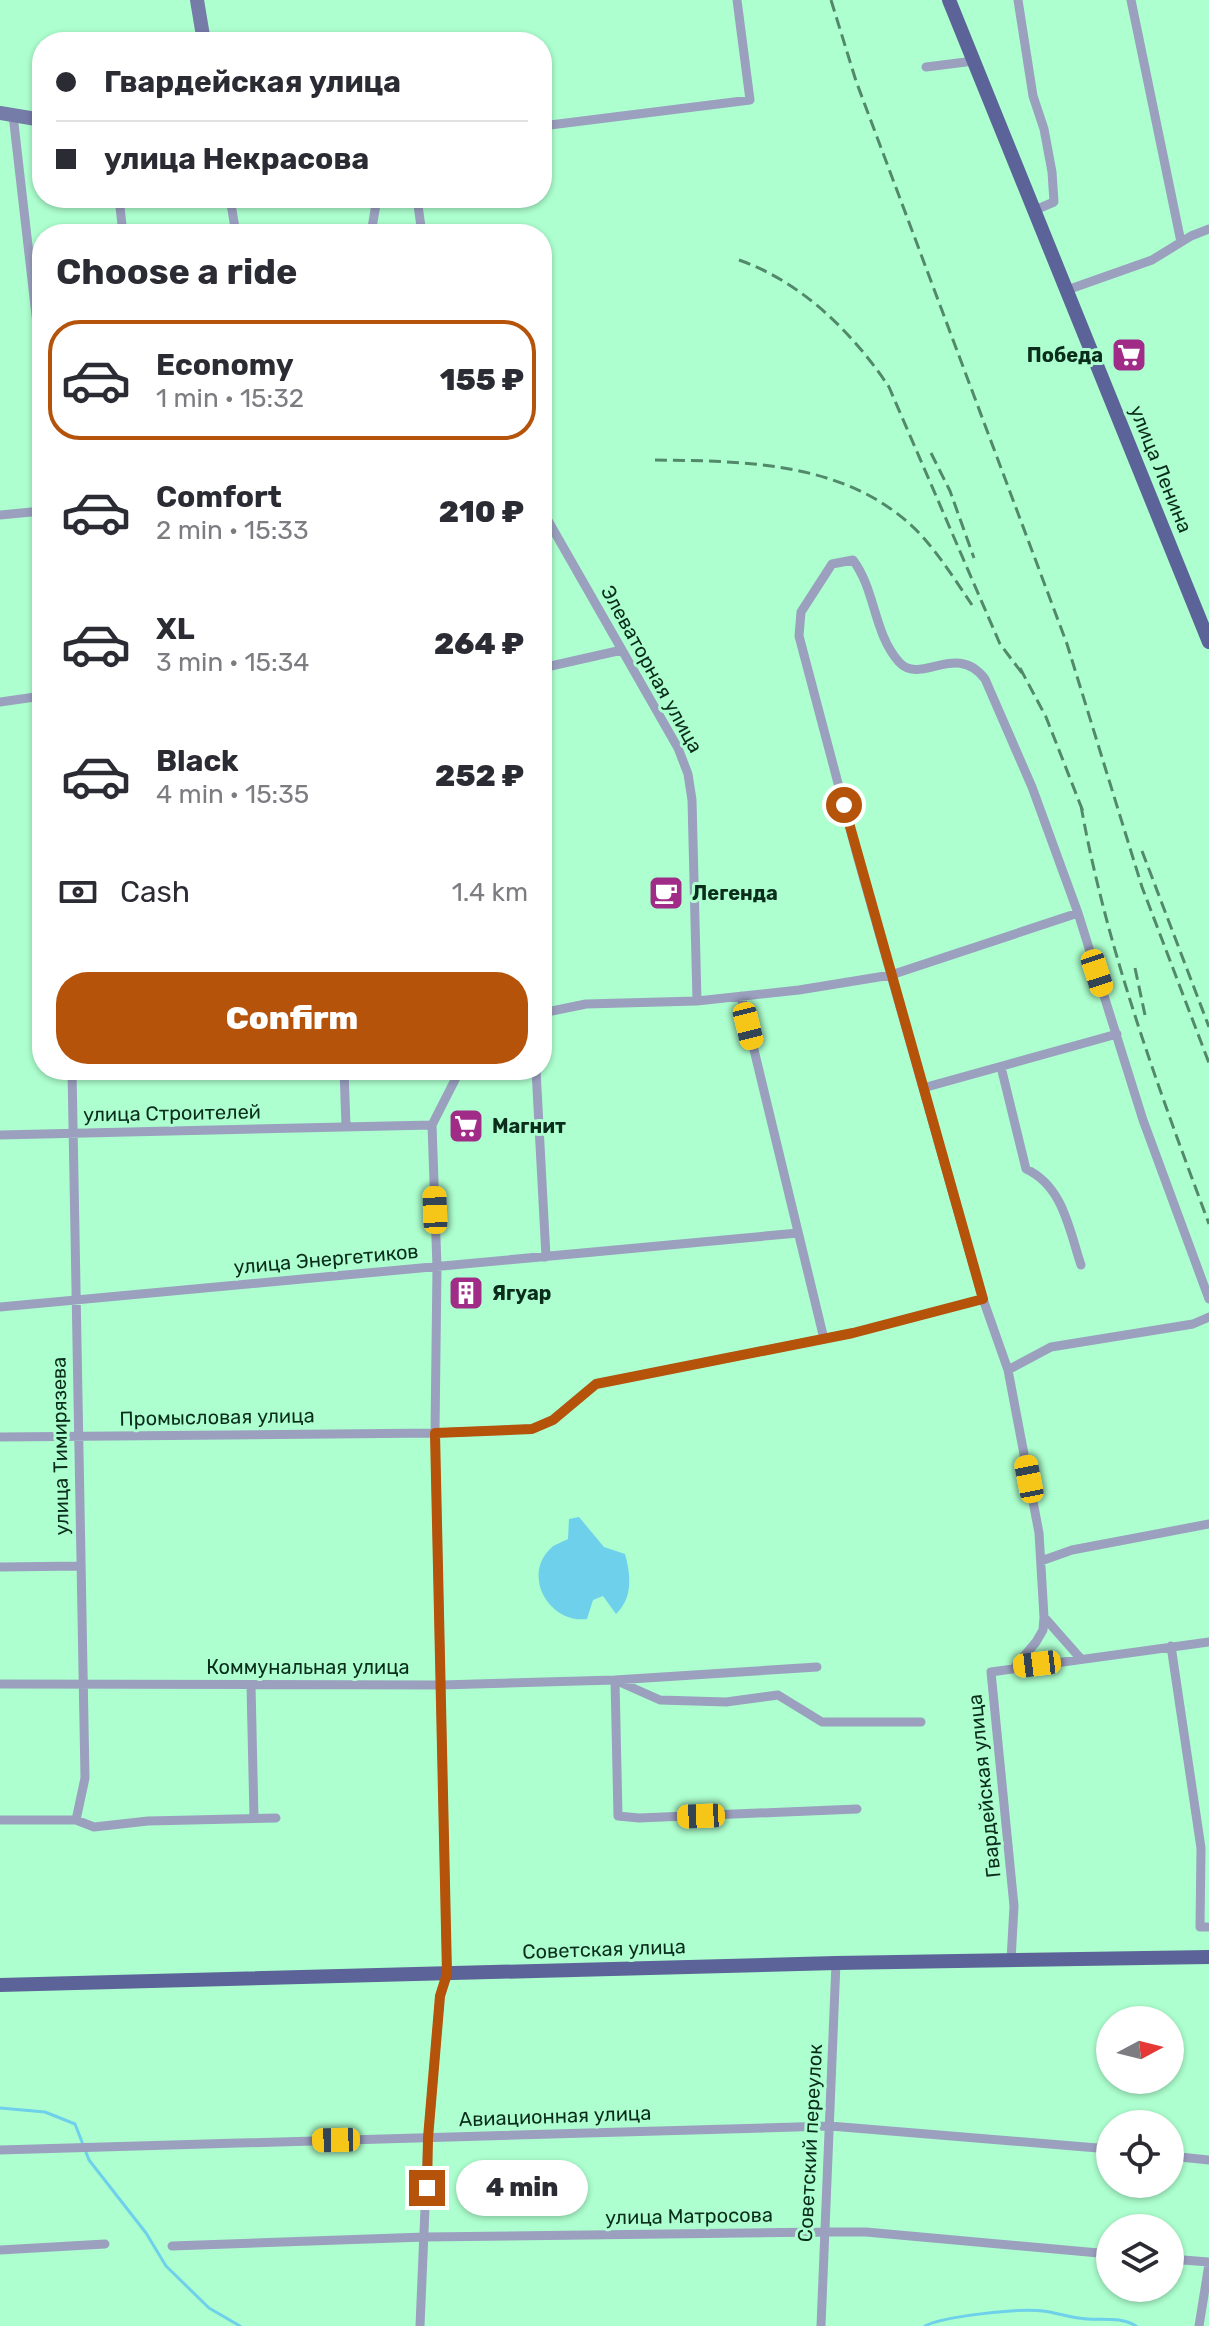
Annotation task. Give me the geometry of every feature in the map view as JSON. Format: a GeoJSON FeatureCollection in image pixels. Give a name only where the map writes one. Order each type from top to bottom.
{"type":"FeatureCollection","features":[{"type":"Feature","properties":{"kind":"main road"},"geometry":{"type":"LineString","coordinates":[[197,0],[202,32]]}},
{"type":"Feature","properties":{"kind":"main road","name":"улица Ленина"},"geometry":{"type":"LineString","coordinates":[[949,0],[1205,622],[1209,642]]}},
{"type":"Feature","properties":{"kind":"main road"},"geometry":{"type":"LineString","coordinates":[[6,114],[32,118]]}},
{"type":"Feature","properties":{"kind":"main road","name":"Советская улица"},"geometry":{"type":"LineString","coordinates":[[0,1985],[836,1963],[1209,1957]]}},
{"type":"Feature","properties":{"kind":"street"},"geometry":{"type":"LineString","coordinates":[[552,125],[750,100],[737,0]]}},
{"type":"Feature","properties":{"kind":"street"},"geometry":{"type":"LineString","coordinates":[[1018,0],[1033,96],[1044,129],[1053,187],[1054,202],[1035,210]]}},
{"type":"Feature","properties":{"kind":"street"},"geometry":{"type":"LineString","coordinates":[[1131,0],[1181,242]]}},
{"type":"Feature","properties":{"kind":"street"},"geometry":{"type":"LineString","coordinates":[[926,67],[974,61]]}},
{"type":"Feature","properties":{"kind":"street"},"geometry":{"type":"LineString","coordinates":[[6,114],[32,297]]}},
{"type":"Feature","properties":{"kind":"street"},"geometry":{"type":"LineString","coordinates":[[1067,290],[1152,260],[1209,229]]}},
{"type":"Feature","properties":{"kind":"street"},"geometry":{"type":"LineString","coordinates":[[0,515],[32,512]]}},
{"type":"Feature","properties":{"kind":"street","name":"Элеваторная улица"},"geometry":{"type":"LineString","coordinates":[[552,528],[678,748],[688,774],[694,836],[697,1001]]}},
{"type":"Feature","properties":{"kind":"street","name":"Гвардейская улица"},"geometry":{"type":"LineString","coordinates":[[1011,1961],[1014,1906],[991,1672],[1015,1667],[1043,1630],[1037,1520],[1008,1370],[983,1299],[799,636],[801,612],[832,564],[853,560],[864,575],[880,631],[900,663],[909,669],[925,670],[946,663],[963,664],[977,668],[985,679],[1032,787],[1078,913]]}},
{"type":"Feature","properties":{"kind":"street"},"geometry":{"type":"LineString","coordinates":[[552,666],[622,650]]}},
{"type":"Feature","properties":{"kind":"street"},"geometry":{"type":"LineString","coordinates":[[0,702],[32,697]]}},
{"type":"Feature","properties":{"kind":"street"},"geometry":{"type":"LineString","coordinates":[[552,1011],[586,1004],[697,1001],[891,975],[1078,913],[1143,1120],[1209,1299]]}},
{"type":"Feature","properties":{"kind":"street"},"geometry":{"type":"LineString","coordinates":[[741,996],[824,1339]]}},
{"type":"Feature","properties":{"kind":"street"},"geometry":{"type":"LineString","coordinates":[[923,1088],[1117,1034]]}},
{"type":"Feature","properties":{"kind":"street"},"geometry":{"type":"LineString","coordinates":[[1001,1067],[1026,1169],[1042,1176],[1053,1190],[1081,1265]]}},
{"type":"Feature","properties":{"kind":"street","name":"улица Тимирязева"},"geometry":{"type":"LineString","coordinates":[[72,1080],[85,1778],[76,1820]]}},
{"type":"Feature","properties":{"kind":"street"},"geometry":{"type":"LineString","coordinates":[[344,1080],[346,1126]]}},
{"type":"Feature","properties":{"kind":"street"},"geometry":{"type":"LineString","coordinates":[[420,2326],[428,2138],[440,1996],[447,1974],[435,1433],[437,1267],[432,1125],[455,1080]]}},
{"type":"Feature","properties":{"kind":"street"},"geometry":{"type":"LineString","coordinates":[[537,1080],[546,1257]]}},
{"type":"Feature","properties":{"kind":"street","name":"улица Строителей"},"geometry":{"type":"LineString","coordinates":[[0,1135],[432,1125]]}},
{"type":"Feature","properties":{"kind":"street","name":"улица Энергетиков"},"geometry":{"type":"LineString","coordinates":[[0,1307],[798,1233]]}},
{"type":"Feature","properties":{"kind":"street","name":"Промысловая улица"},"geometry":{"type":"LineString","coordinates":[[0,1437],[435,1433],[532,1429],[553,1420],[596,1384],[824,1339],[983,1299]]}},
{"type":"Feature","properties":{"kind":"street"},"geometry":{"type":"LineString","coordinates":[[1008,1370],[1051,1347],[1193,1324],[1209,1317]]}},
{"type":"Feature","properties":{"kind":"street"},"geometry":{"type":"LineString","coordinates":[[1041,1561],[1072,1550],[1209,1524]]}},
{"type":"Feature","properties":{"kind":"street"},"geometry":{"type":"LineString","coordinates":[[0,1567],[81,1566]]}},
{"type":"Feature","properties":{"kind":"street"},"geometry":{"type":"LineString","coordinates":[[1044,1617],[1081,1659]]}},
{"type":"Feature","properties":{"kind":"street"},"geometry":{"type":"LineString","coordinates":[[1015,1667],[1209,1642]]}},
{"type":"Feature","properties":{"kind":"street"},"geometry":{"type":"LineString","coordinates":[[1171,1646],[1201,1848],[1204,1927]]}},
{"type":"Feature","properties":{"kind":"street","name":"Коммунальная улица"},"geometry":{"type":"LineString","coordinates":[[0,1684],[441,1685],[615,1680],[817,1667]]}},
{"type":"Feature","properties":{"kind":"street"},"geometry":{"type":"LineString","coordinates":[[615,1680],[618,1816],[639,1818],[857,1809]]}},
{"type":"Feature","properties":{"kind":"street","name":"Коммунальная улица"},"geometry":{"type":"LineString","coordinates":[[615,1680],[660,1700],[726,1702],[778,1695],[822,1722],[921,1722]]}},
{"type":"Feature","properties":{"kind":"street"},"geometry":{"type":"LineString","coordinates":[[251,1685],[254,1818]]}},
{"type":"Feature","properties":{"kind":"street"},"geometry":{"type":"LineString","coordinates":[[0,1820],[76,1820],[94,1827],[126,1822],[276,1818]]}},
{"type":"Feature","properties":{"kind":"street","name":"Советский переулок"},"geometry":{"type":"LineString","coordinates":[[821,2326],[836,1963]]}},
{"type":"Feature","properties":{"kind":"street","name":"Авиационная улица"},"geometry":{"type":"LineString","coordinates":[[0,2150],[830,2126],[1096,2148]]}},
{"type":"Feature","properties":{"kind":"street"},"geometry":{"type":"LineString","coordinates":[[1184,2157],[1209,2160]]}},
{"type":"Feature","properties":{"kind":"street","name":"улица Матросова"},"geometry":{"type":"LineString","coordinates":[[172,2246],[425,2237],[866,2232],[1096,2253]]}},
{"type":"Feature","properties":{"kind":"street"},"geometry":{"type":"LineString","coordinates":[[0,2250],[105,2244]]}},
{"type":"Feature","properties":{"kind":"street"},"geometry":{"type":"LineString","coordinates":[[1184,2260],[1209,2263],[1199,2326]]}},
{"type":"Feature","properties":{"kind":"water"},"geometry":{"type":"Polygon","coordinates":[[[579,1517],[604,1547],[625,1554],[629,1570],[628,1594],[616,1614],[603,1596],[593,1600],[587,1619],[574,1619],[551,1606],[539,1584],[542,1559],[553,1547],[568,1539],[569,1519],[579,1517]]]}},
{"type":"Feature","properties":{"kind":"waterway"},"geometry":{"type":"LineString","coordinates":[[0,2108],[45,2112],[75,2124],[89,2160],[146,2233],[166,2266],[209,2308],[240,2326]]}},
{"type":"Feature","properties":{"kind":"waterway"},"geometry":{"type":"LineString","coordinates":[[925,2326],[965,2316],[1032,2310],[1119,2320],[1136,2326]]}},
{"type":"Feature","properties":{"kind":"railway"},"geometry":{"type":"LineString","coordinates":[[831,0],[856,81],[1067,644],[1142,887],[1209,1063]]}},
{"type":"Feature","properties":{"kind":"railway"},"geometry":{"type":"LineString","coordinates":[[739,260],[784,282],[824,312],[859,347],[889,387],[1000,644],[1025,677]]}},
{"type":"Feature","properties":{"kind":"railway"},"geometry":{"type":"LineString","coordinates":[[931,453],[950,491],[974,558]]}},
{"type":"Feature","properties":{"kind":"railway"},"geometry":{"type":"LineString","coordinates":[[655,460],[727,462],[797,470],[831,479],[864,493],[894,511],[921,535],[972,605]]}},
{"type":"Feature","properties":{"kind":"railway"},"geometry":{"type":"LineString","coordinates":[[1020,668],[1046,717],[1084,814]]}},
{"type":"Feature","properties":{"kind":"railway"},"geometry":{"type":"LineString","coordinates":[[1081,806],[1119,965],[1209,1224]]}},
{"type":"Feature","properties":{"kind":"railway"},"geometry":{"type":"LineString","coordinates":[[1142,851],[1209,1027]]}},
{"type":"Feature","properties":{"kind":"railway"},"geometry":{"type":"LineString","coordinates":[[1135,968],[1145,1015]]}},
{"type":"Feature","properties":{"kind":"place","name":"Победа"},"geometry":{"type":"Point","coordinates":[1129,355]}},
{"type":"Feature","properties":{"kind":"place","name":"Легенда"},"geometry":{"type":"Point","coordinates":[666,893]}},
{"type":"Feature","properties":{"kind":"place","name":"Магнит"},"geometry":{"type":"Point","coordinates":[466,1126]}},
{"type":"Feature","properties":{"kind":"place","name":"Ягуар"},"geometry":{"type":"Point","coordinates":[466,1293]}},
{"type":"Feature","properties":{"kind":"route"},"geometry":{"type":"LineString","coordinates":[[427,2188],[440,1996],[447,1974],[435,1433],[532,1429],[553,1420],[596,1384],[853,1333],[983,1299],[844,805]]}}]}
